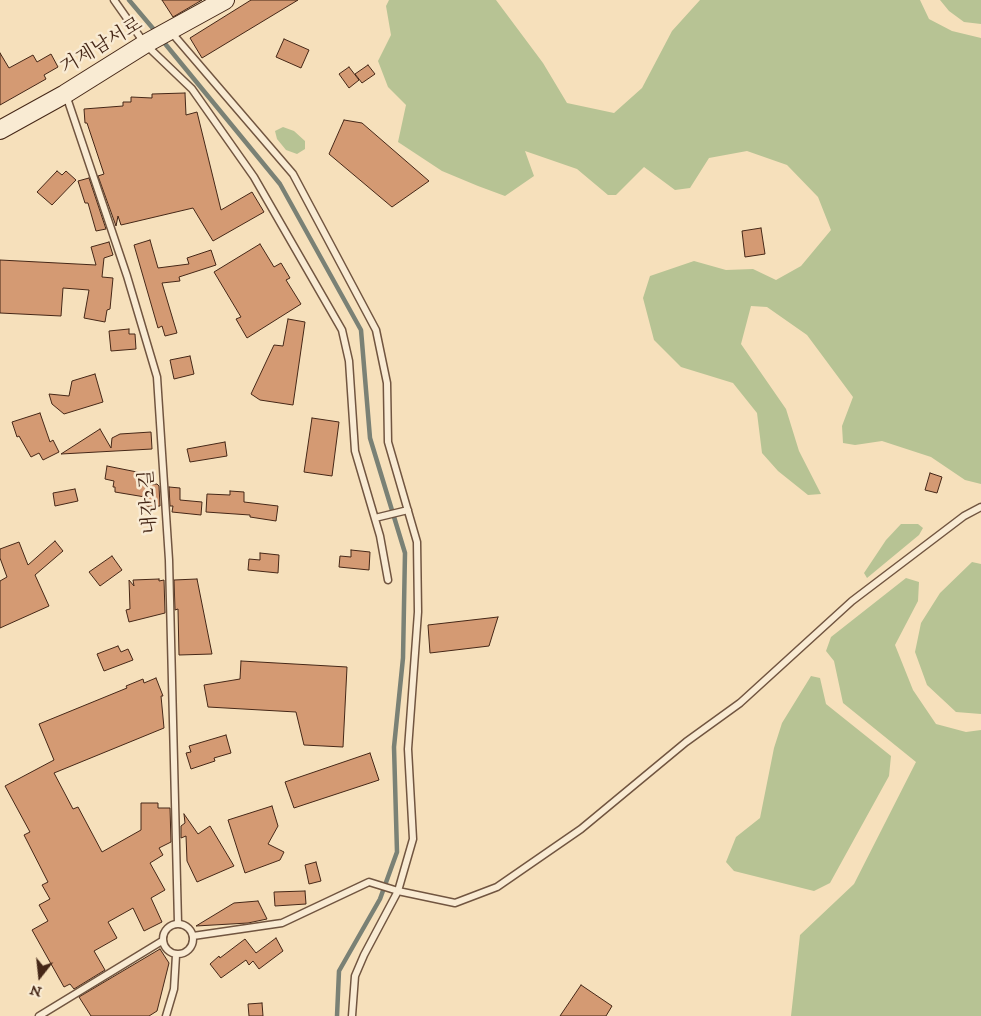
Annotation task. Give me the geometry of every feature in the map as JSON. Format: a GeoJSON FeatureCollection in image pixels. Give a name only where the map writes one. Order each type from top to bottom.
{"type":"FeatureCollection","features":[{"type":"Feature","properties":{"kind":"main road","name":"거제남서로"},"geometry":{"type":"LineString","coordinates":[[0,130],[225,0]]}},
{"type":"Feature","properties":{"kind":"lane"},"geometry":{"type":"LineString","coordinates":[[114,0],[146,44],[192,89],[254,177],[342,330],[349,361],[355,451],[380,536],[388,580]]}},
{"type":"Feature","properties":{"kind":"lane"},"geometry":{"type":"LineString","coordinates":[[170,31],[293,174],[376,330],[387,383],[388,442],[417,542],[418,612],[408,749],[413,840],[398,891],[355,976],[352,1016]]}},
{"type":"Feature","properties":{"kind":"lane","name":"내간2길"},"geometry":{"type":"LineString","coordinates":[[65,94],[127,276],[157,377],[169,560],[178,923]]}},
{"type":"Feature","properties":{"kind":"lane"},"geometry":{"type":"LineString","coordinates":[[193,936],[282,923],[369,882],[398,891],[455,903],[497,887],[581,829],[686,742],[740,703],[852,602],[964,516],[981,507]]}},
{"type":"Feature","properties":{"kind":"lane"},"geometry":{"type":"LineString","coordinates":[[375,518],[408,510]]}},
{"type":"Feature","properties":{"kind":"lane"},"geometry":{"type":"LineString","coordinates":[[178,923],[187,927],[193,936],[191,948],[182,955],[176,955],[166,950],[162,941],[163,934],[167,929],[173,924],[178,923]]}},
{"type":"Feature","properties":{"kind":"lane"},"geometry":{"type":"LineString","coordinates":[[39,1016],[162,941]]}},
{"type":"Feature","properties":{"kind":"lane"},"geometry":{"type":"LineString","coordinates":[[166,1016],[174,989],[176,955]]}},
{"type":"Feature","properties":{"kind":"green space"},"geometry":{"type":"Polygon","coordinates":[[[389,0],[496,0],[543,63],[567,103],[614,113],[642,88],[672,31],[700,0],[920,0],[929,19],[952,31],[981,38],[981,484],[965,480],[931,457],[882,441],[855,445],[843,443],[842,426],[853,397],[807,335],[767,307],[751,306],[741,344],[786,409],[799,451],[821,494],[808,495],[778,471],[762,453],[757,413],[733,383],[681,367],[654,340],[643,298],[650,276],[694,261],[726,270],[753,269],[776,280],[801,266],[831,230],[818,197],[787,165],[747,151],[709,158],[690,188],[675,190],[644,167],[616,195],[608,195],[577,169],[525,151],[534,176],[505,196],[478,186],[442,171],[398,142],[406,105],[388,87],[378,61],[391,35],[386,6],[389,0]]]}},
{"type":"Feature","properties":{"kind":"green space"},"geometry":{"type":"Polygon","coordinates":[[[940,0],[981,0],[981,24],[964,22],[949,11],[940,0]]]}},
{"type":"Feature","properties":{"kind":"green space"},"geometry":{"type":"Polygon","coordinates":[[[283,127],[294,131],[305,141],[305,149],[297,154],[286,150],[277,139],[275,131],[283,127]]]}},
{"type":"Feature","properties":{"kind":"green space"},"geometry":{"type":"Polygon","coordinates":[[[901,524],[918,524],[923,528],[919,535],[867,578],[864,573],[886,540],[901,524]]]}},
{"type":"Feature","properties":{"kind":"green space"},"geometry":{"type":"Polygon","coordinates":[[[972,562],[981,564],[981,714],[956,712],[927,685],[915,652],[921,623],[940,593],[972,562]]]}},
{"type":"Feature","properties":{"kind":"green space"},"geometry":{"type":"Polygon","coordinates":[[[906,578],[919,582],[918,601],[895,645],[913,690],[936,724],[966,732],[981,730],[981,1016],[791,1016],[800,935],[854,884],[916,762],[843,703],[834,661],[826,651],[831,637],[906,578]]]}},
{"type":"Feature","properties":{"kind":"green space"},"geometry":{"type":"Polygon","coordinates":[[[811,676],[820,678],[826,704],[891,756],[889,776],[830,883],[814,891],[734,871],[726,862],[736,837],[760,818],[774,748],[782,723],[811,676]]]}},
{"type":"Feature","properties":{"kind":"building"},"geometry":{"type":"Polygon","coordinates":[[[162,0],[202,0],[173,17],[162,0]]]}},
{"type":"Feature","properties":{"kind":"building"},"geometry":{"type":"Polygon","coordinates":[[[251,0],[298,0],[202,58],[190,38],[251,0]]]}},
{"type":"Feature","properties":{"kind":"building"},"geometry":{"type":"Polygon","coordinates":[[[284,39],[309,50],[301,68],[276,57],[284,39]]]}},
{"type":"Feature","properties":{"kind":"building"},"geometry":{"type":"Polygon","coordinates":[[[0,53],[9,68],[33,55],[37,62],[51,54],[58,67],[44,75],[46,79],[0,105],[0,53]]]}},
{"type":"Feature","properties":{"kind":"building"},"geometry":{"type":"Polygon","coordinates":[[[368,65],[375,74],[362,83],[355,74],[368,65]]]}},
{"type":"Feature","properties":{"kind":"building"},"geometry":{"type":"Polygon","coordinates":[[[349,67],[359,80],[349,88],[339,74],[349,67]]]}},
{"type":"Feature","properties":{"kind":"building"},"geometry":{"type":"Polygon","coordinates":[[[185,93],[186,115],[197,112],[221,210],[252,192],[264,212],[213,241],[193,208],[121,225],[118,216],[116,226],[98,176],[104,174],[87,123],[85,123],[84,109],[123,106],[123,102],[131,102],[131,97],[152,98],[152,94],[185,93]]]}},
{"type":"Feature","properties":{"kind":"building"},"geometry":{"type":"Polygon","coordinates":[[[344,120],[362,123],[429,181],[392,207],[329,154],[344,120]]]}},
{"type":"Feature","properties":{"kind":"building"},"geometry":{"type":"Polygon","coordinates":[[[57,171],[62,175],[66,171],[76,180],[52,205],[37,192],[57,171]]]}},
{"type":"Feature","properties":{"kind":"building"},"geometry":{"type":"Polygon","coordinates":[[[89,178],[106,229],[96,231],[88,203],[85,203],[78,181],[89,178]]]}},
{"type":"Feature","properties":{"kind":"building"},"geometry":{"type":"Polygon","coordinates":[[[761,228],[765,254],[745,257],[742,231],[761,228]]]}},
{"type":"Feature","properties":{"kind":"building"},"geometry":{"type":"Polygon","coordinates":[[[150,240],[158,268],[189,264],[187,258],[211,250],[216,265],[179,277],[180,281],[162,283],[177,333],[165,336],[162,326],[158,328],[134,245],[150,240]]]}},
{"type":"Feature","properties":{"kind":"building"},"geometry":{"type":"Polygon","coordinates":[[[109,242],[113,255],[104,258],[102,277],[113,278],[110,309],[107,310],[105,322],[84,318],[89,290],[63,288],[61,316],[0,313],[0,260],[96,265],[91,247],[109,242]]]}},
{"type":"Feature","properties":{"kind":"building"},"geometry":{"type":"Polygon","coordinates":[[[260,244],[274,267],[281,263],[290,278],[286,280],[301,304],[247,338],[236,319],[241,317],[214,272],[260,244]]]}},
{"type":"Feature","properties":{"kind":"building"},"geometry":{"type":"Polygon","coordinates":[[[288,319],[305,322],[293,405],[260,400],[251,394],[274,345],[283,346],[288,319]]]}},
{"type":"Feature","properties":{"kind":"building"},"geometry":{"type":"Polygon","coordinates":[[[129,329],[129,334],[135,334],[136,349],[111,351],[109,331],[129,329]]]}},
{"type":"Feature","properties":{"kind":"building"},"geometry":{"type":"Polygon","coordinates":[[[190,356],[194,374],[174,379],[170,360],[190,356]]]}},
{"type":"Feature","properties":{"kind":"building"},"geometry":{"type":"Polygon","coordinates":[[[95,374],[103,402],[64,414],[52,404],[49,394],[69,396],[72,381],[95,374]]]}},
{"type":"Feature","properties":{"kind":"building"},"geometry":{"type":"Polygon","coordinates":[[[40,413],[50,442],[53,440],[59,452],[43,460],[39,453],[31,457],[19,436],[17,437],[12,422],[40,413]]]}},
{"type":"Feature","properties":{"kind":"building"},"geometry":{"type":"Polygon","coordinates":[[[312,418],[339,422],[332,476],[304,472],[312,418]]]}},
{"type":"Feature","properties":{"kind":"building"},"geometry":{"type":"Polygon","coordinates":[[[100,429],[111,448],[112,438],[120,434],[151,432],[152,449],[61,454],[100,429]]]}},
{"type":"Feature","properties":{"kind":"building"},"geometry":{"type":"Polygon","coordinates":[[[225,442],[227,456],[190,462],[187,449],[225,442]]]}},
{"type":"Feature","properties":{"kind":"building"},"geometry":{"type":"Polygon","coordinates":[[[107,466],[142,473],[140,485],[157,484],[159,486],[160,506],[146,507],[145,497],[115,492],[115,487],[113,487],[114,481],[105,479],[107,466]]]}},
{"type":"Feature","properties":{"kind":"building"},"geometry":{"type":"Polygon","coordinates":[[[930,473],[942,477],[937,493],[925,490],[930,473]]]}},
{"type":"Feature","properties":{"kind":"building"},"geometry":{"type":"Polygon","coordinates":[[[169,487],[180,488],[180,500],[202,502],[201,515],[172,512],[173,506],[170,506],[169,487]]]}},
{"type":"Feature","properties":{"kind":"building"},"geometry":{"type":"Polygon","coordinates":[[[75,489],[78,501],[55,506],[53,493],[75,489]]]}},
{"type":"Feature","properties":{"kind":"building"},"geometry":{"type":"Polygon","coordinates":[[[230,491],[244,492],[244,502],[278,506],[276,521],[250,517],[250,515],[206,512],[207,494],[230,495],[230,491]]]}},
{"type":"Feature","properties":{"kind":"building"},"geometry":{"type":"Polygon","coordinates":[[[55,541],[63,551],[35,575],[49,606],[0,628],[0,581],[7,577],[0,558],[0,549],[19,542],[28,565],[55,541]]]}},
{"type":"Feature","properties":{"kind":"building"},"geometry":{"type":"Polygon","coordinates":[[[351,550],[370,552],[369,570],[339,567],[340,556],[351,557],[351,550]]]}},
{"type":"Feature","properties":{"kind":"building"},"geometry":{"type":"Polygon","coordinates":[[[260,553],[279,555],[278,573],[248,570],[249,559],[260,560],[260,553]]]}},
{"type":"Feature","properties":{"kind":"building"},"geometry":{"type":"Polygon","coordinates":[[[112,556],[122,570],[100,586],[89,572],[112,556]]]}},
{"type":"Feature","properties":{"kind":"building"},"geometry":{"type":"Polygon","coordinates":[[[159,579],[159,581],[164,580],[165,613],[129,622],[126,610],[130,609],[129,580],[134,586],[133,580],[159,579]]]}},
{"type":"Feature","properties":{"kind":"building"},"geometry":{"type":"Polygon","coordinates":[[[197,579],[212,654],[179,655],[178,609],[175,610],[174,580],[197,579]]]}},
{"type":"Feature","properties":{"kind":"building"},"geometry":{"type":"Polygon","coordinates":[[[498,617],[489,646],[430,653],[428,625],[498,617]]]}},
{"type":"Feature","properties":{"kind":"building"},"geometry":{"type":"Polygon","coordinates":[[[118,646],[121,652],[128,649],[133,660],[104,671],[97,654],[118,646]]]}},
{"type":"Feature","properties":{"kind":"building"},"geometry":{"type":"Polygon","coordinates":[[[241,661],[347,667],[343,747],[304,745],[296,712],[208,707],[204,685],[240,679],[241,661]]]}},
{"type":"Feature","properties":{"kind":"building"},"geometry":{"type":"Polygon","coordinates":[[[156,678],[163,696],[161,696],[164,728],[54,773],[73,809],[78,807],[102,852],[141,830],[141,803],[158,803],[158,808],[170,808],[171,842],[159,848],[163,855],[150,863],[165,890],[151,898],[162,922],[144,931],[133,908],[108,922],[117,938],[94,951],[105,970],[74,989],[70,984],[64,987],[32,930],[48,921],[39,905],[50,899],[42,885],[48,882],[24,835],[30,832],[5,786],[54,760],[39,724],[127,688],[126,686],[143,679],[144,683],[156,678]]]}},
{"type":"Feature","properties":{"kind":"building"},"geometry":{"type":"Polygon","coordinates":[[[226,735],[231,753],[214,758],[215,761],[191,769],[186,753],[191,752],[189,746],[226,735]]]}},
{"type":"Feature","properties":{"kind":"building"},"geometry":{"type":"Polygon","coordinates":[[[370,753],[379,780],[294,808],[285,782],[370,753]]]}},
{"type":"Feature","properties":{"kind":"building"},"geometry":{"type":"Polygon","coordinates":[[[272,806],[278,826],[268,844],[284,852],[280,860],[245,873],[228,820],[272,806]]]}},
{"type":"Feature","properties":{"kind":"building"},"geometry":{"type":"Polygon","coordinates":[[[184,814],[198,834],[210,826],[234,866],[197,882],[187,861],[186,836],[181,838],[181,826],[185,823],[184,814]]]}},
{"type":"Feature","properties":{"kind":"building"},"geometry":{"type":"Polygon","coordinates":[[[316,862],[321,881],[309,884],[305,865],[316,862]]]}},
{"type":"Feature","properties":{"kind":"building"},"geometry":{"type":"Polygon","coordinates":[[[305,891],[306,904],[275,906],[274,892],[305,891]]]}},
{"type":"Feature","properties":{"kind":"building"},"geometry":{"type":"Polygon","coordinates":[[[258,901],[267,919],[248,923],[196,926],[234,903],[258,901]]]}},
{"type":"Feature","properties":{"kind":"building"},"geometry":{"type":"Polygon","coordinates":[[[276,938],[283,951],[259,969],[253,961],[249,965],[246,960],[221,978],[210,964],[245,939],[256,953],[276,938]]]}},
{"type":"Feature","properties":{"kind":"building"},"geometry":{"type":"Polygon","coordinates":[[[160,949],[169,963],[157,1011],[149,1016],[91,1016],[79,997],[160,949]]]}},
{"type":"Feature","properties":{"kind":"building"},"geometry":{"type":"Polygon","coordinates":[[[581,985],[612,1006],[606,1016],[560,1016],[581,985]]]}},
{"type":"Feature","properties":{"kind":"building"},"geometry":{"type":"Polygon","coordinates":[[[262,1003],[263,1016],[249,1016],[248,1004],[262,1003]]]}},
{"type":"Feature","properties":{"kind":"waterway"},"geometry":{"type":"LineString","coordinates":[[129,0],[156,32]]}},
{"type":"Feature","properties":{"kind":"waterway"},"geometry":{"type":"LineString","coordinates":[[162,40],[280,184],[361,330],[370,438],[405,553],[403,658],[394,747],[397,852],[380,899],[339,971],[337,1016]]}}]}
